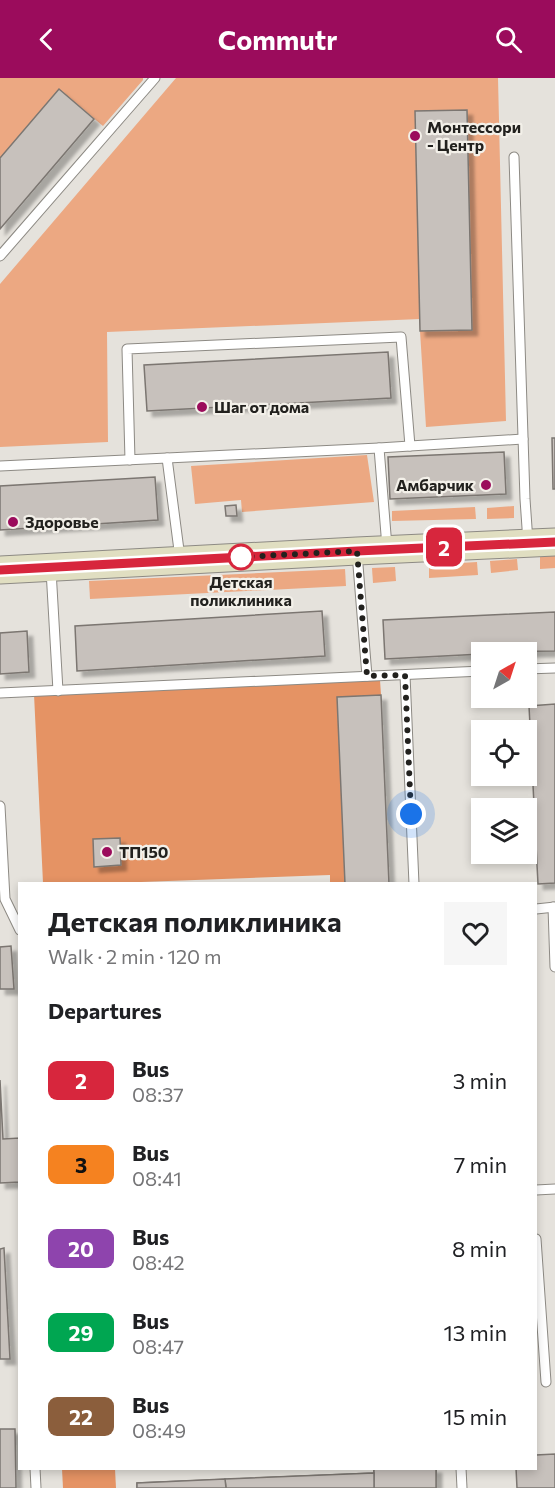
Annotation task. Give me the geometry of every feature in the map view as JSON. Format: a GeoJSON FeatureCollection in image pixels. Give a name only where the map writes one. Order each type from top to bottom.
{"type":"FeatureCollection","features":[{"type":"Feature","properties":{"kind":"main road"},"geometry":{"type":"LineString","coordinates":[[0,570],[555,542]]}},
{"type":"Feature","properties":{"kind":"lane"},"geometry":{"type":"LineString","coordinates":[[0,256],[155,78]]}},
{"type":"Feature","properties":{"kind":"lane"},"geometry":{"type":"LineString","coordinates":[[514,157],[528,543]]}},
{"type":"Feature","properties":{"kind":"lane"},"geometry":{"type":"LineString","coordinates":[[130,460],[127,349],[401,337],[410,446]]}},
{"type":"Feature","properties":{"kind":"lane"},"geometry":{"type":"LineString","coordinates":[[0,466],[523,439]]}},
{"type":"Feature","properties":{"kind":"lane"},"geometry":{"type":"LineString","coordinates":[[379,448],[388,550]]}},
{"type":"Feature","properties":{"kind":"lane"},"geometry":{"type":"LineString","coordinates":[[167,458],[180,560]]}},
{"type":"Feature","properties":{"kind":"lane"},"geometry":{"type":"LineString","coordinates":[[357,551],[367,676]]}},
{"type":"Feature","properties":{"kind":"lane"},"geometry":{"type":"LineString","coordinates":[[51,568],[58,690]]}},
{"type":"Feature","properties":{"kind":"lane"},"geometry":{"type":"LineString","coordinates":[[537,669],[555,668]]}},
{"type":"Feature","properties":{"kind":"lane"},"geometry":{"type":"LineString","coordinates":[[0,693],[471,672]]}},
{"type":"Feature","properties":{"kind":"lane"},"geometry":{"type":"LineString","coordinates":[[405,675],[414,882]]}},
{"type":"Feature","properties":{"kind":"lane"},"geometry":{"type":"LineString","coordinates":[[0,806],[3,900],[18,926]]}},
{"type":"Feature","properties":{"kind":"lane"},"geometry":{"type":"LineString","coordinates":[[537,909],[554,907],[555,967]]}},
{"type":"Feature","properties":{"kind":"lane"},"geometry":{"type":"LineString","coordinates":[[537,1190],[555,1189]]}},
{"type":"Feature","properties":{"kind":"lane"},"geometry":{"type":"LineString","coordinates":[[537,1253],[546,1382]]}},
{"type":"Feature","properties":{"kind":"lane"},"geometry":{"type":"LineString","coordinates":[[35,1470],[36,1488]]}},
{"type":"Feature","properties":{"kind":"lane"},"geometry":{"type":"LineString","coordinates":[[461,1470],[462,1488]]}},
{"type":"Feature","properties":{"kind":"shaded area"},"geometry":{"type":"Polygon","coordinates":[[[0,78],[143,78],[143,80],[103,126],[59,89],[0,158],[0,78]]]}},
{"type":"Feature","properties":{"kind":"shaded area"},"geometry":{"type":"Polygon","coordinates":[[[176,78],[498,78],[506,421],[426,427],[420,331],[472,329],[467,110],[415,111],[420,319],[107,332],[108,442],[0,447],[0,284],[176,78]]]}},
{"type":"Feature","properties":{"kind":"shaded area"},"geometry":{"type":"Polygon","coordinates":[[[367,455],[374,502],[242,512],[241,500],[195,504],[191,466],[367,455]]]}},
{"type":"Feature","properties":{"kind":"shaded area"},"geometry":{"type":"Polygon","coordinates":[[[514,506],[514,518],[487,519],[487,508],[514,506]]]}},
{"type":"Feature","properties":{"kind":"shaded area"},"geometry":{"type":"Polygon","coordinates":[[[475,507],[476,519],[392,521],[392,511],[475,507]]]}},
{"type":"Feature","properties":{"kind":"shaded area"},"geometry":{"type":"Polygon","coordinates":[[[555,553],[555,568],[540,569],[540,554],[555,553]]]}},
{"type":"Feature","properties":{"kind":"shaded area"},"geometry":{"type":"Polygon","coordinates":[[[517,559],[518,570],[491,573],[490,561],[517,559]]]}},
{"type":"Feature","properties":{"kind":"shaded area"},"geometry":{"type":"Polygon","coordinates":[[[477,562],[478,575],[429,578],[429,565],[477,562]]]}},
{"type":"Feature","properties":{"kind":"shaded area"},"geometry":{"type":"Polygon","coordinates":[[[395,567],[396,581],[373,583],[372,568],[395,567]]]}},
{"type":"Feature","properties":{"kind":"shaded area"},"geometry":{"type":"Polygon","coordinates":[[[345,569],[346,586],[90,599],[89,581],[345,569]]]}},
{"type":"Feature","properties":{"kind":"shaded area"},"geometry":{"type":"Polygon","coordinates":[[[380,680],[381,695],[337,698],[345,882],[330,882],[330,875],[141,882],[43,882],[34,694],[380,680]]]}},
{"type":"Feature","properties":{"kind":"shaded area"},"geometry":{"type":"Polygon","coordinates":[[[62,1470],[115,1470],[116,1488],[63,1488],[62,1470]]]}},
{"type":"Feature","properties":{"kind":"building"},"geometry":{"type":"Polygon","coordinates":[[[59,89],[94,119],[0,229],[0,158],[59,89]]]}},
{"type":"Feature","properties":{"kind":"building"},"geometry":{"type":"Polygon","coordinates":[[[467,110],[472,330],[420,331],[415,111],[467,110]]]}},
{"type":"Feature","properties":{"kind":"building"},"geometry":{"type":"Polygon","coordinates":[[[388,352],[391,398],[147,411],[144,365],[388,352]]]}},
{"type":"Feature","properties":{"kind":"building"},"geometry":{"type":"Polygon","coordinates":[[[552,438],[555,438],[555,489],[553,489],[552,438]]]}},
{"type":"Feature","properties":{"kind":"building"},"geometry":{"type":"Polygon","coordinates":[[[504,452],[506,494],[390,499],[388,457],[504,452]]]}},
{"type":"Feature","properties":{"kind":"building"},"geometry":{"type":"Polygon","coordinates":[[[155,477],[158,520],[0,530],[0,486],[155,477]]]}},
{"type":"Feature","properties":{"kind":"building"},"geometry":{"type":"Polygon","coordinates":[[[236,505],[237,516],[226,516],[225,506],[236,505]]]}},
{"type":"Feature","properties":{"kind":"building"},"geometry":{"type":"Polygon","coordinates":[[[322,611],[325,656],[77,671],[75,626],[322,611]]]}},
{"type":"Feature","properties":{"kind":"building"},"geometry":{"type":"Polygon","coordinates":[[[555,612],[555,651],[537,651],[537,642],[471,642],[471,655],[385,659],[383,620],[555,612]]]}},
{"type":"Feature","properties":{"kind":"building"},"geometry":{"type":"Polygon","coordinates":[[[27,631],[29,672],[0,674],[0,633],[27,631]]]}},
{"type":"Feature","properties":{"kind":"building"},"geometry":{"type":"Polygon","coordinates":[[[381,695],[389,882],[345,882],[337,697],[381,695]]]}},
{"type":"Feature","properties":{"kind":"building"},"geometry":{"type":"Polygon","coordinates":[[[555,704],[555,883],[538,884],[537,798],[534,798],[533,786],[537,786],[537,720],[530,720],[529,708],[537,708],[537,705],[555,704]]]}},
{"type":"Feature","properties":{"kind":"building","name":"ТП150"},"geometry":{"type":"Polygon","coordinates":[[[120,838],[121,865],[94,867],[93,839],[120,838]]]}},
{"type":"Feature","properties":{"kind":"building"},"geometry":{"type":"Polygon","coordinates":[[[11,946],[14,989],[0,989],[0,947],[11,946]]]}},
{"type":"Feature","properties":{"kind":"building"},"geometry":{"type":"Polygon","coordinates":[[[0,1080],[3,1139],[18,1138],[18,1182],[0,1183],[0,1080]]]}},
{"type":"Feature","properties":{"kind":"building"},"geometry":{"type":"Polygon","coordinates":[[[4,1248],[10,1359],[0,1359],[0,1249],[4,1248]]]}},
{"type":"Feature","properties":{"kind":"building"},"geometry":{"type":"Polygon","coordinates":[[[0,1429],[15,1429],[16,1488],[0,1488],[0,1429]]]}},
{"type":"Feature","properties":{"kind":"building"},"geometry":{"type":"Polygon","coordinates":[[[555,1454],[555,1488],[517,1488],[516,1470],[537,1470],[537,1455],[555,1454]]]}},
{"type":"Feature","properties":{"kind":"building"},"geometry":{"type":"Polygon","coordinates":[[[374,1470],[436,1470],[436,1488],[137,1488],[137,1483],[374,1473],[374,1470]]]}},
{"type":"Feature","properties":{"kind":"building"},"geometry":{"type":"Polygon","coordinates":[[[374,1470],[436,1470],[436,1488],[374,1488],[374,1470]]]}},
{"type":"Feature","properties":{"kind":"building"},"geometry":{"type":"Polygon","coordinates":[[[374,1473],[374,1488],[226,1488],[225,1479],[374,1473]]]}},
{"type":"Feature","properties":{"kind":"building"},"geometry":{"type":"Polygon","coordinates":[[[225,1479],[226,1488],[137,1488],[137,1483],[225,1479]]]}},
{"type":"Feature","properties":{"kind":"bus line","name":"2"},"geometry":{"type":"LineString","coordinates":[[0,570],[555,542]]}},
{"type":"Feature","properties":{"kind":"place","name":"Монтессори - Центр"},"geometry":{"type":"Point","coordinates":[415,136]}},
{"type":"Feature","properties":{"kind":"place","name":"Шаг от дома"},"geometry":{"type":"Point","coordinates":[202,407]}},
{"type":"Feature","properties":{"kind":"place","name":"Амбарчик"},"geometry":{"type":"Point","coordinates":[486,485]}},
{"type":"Feature","properties":{"kind":"place","name":"Здоровье"},"geometry":{"type":"Point","coordinates":[13,522]}},
{"type":"Feature","properties":{"kind":"place","name":"Детская поликлиника"},"geometry":{"type":"Point","coordinates":[241,557]}},
{"type":"Feature","properties":{"kind":"place","name":"ТП150"},"geometry":{"type":"Point","coordinates":[107,852]}},
{"type":"Feature","properties":{"kind":"route"},"geometry":{"type":"LineString","coordinates":[[241,557],[357,551],[367,676],[405,675],[411,814]]}}]}
